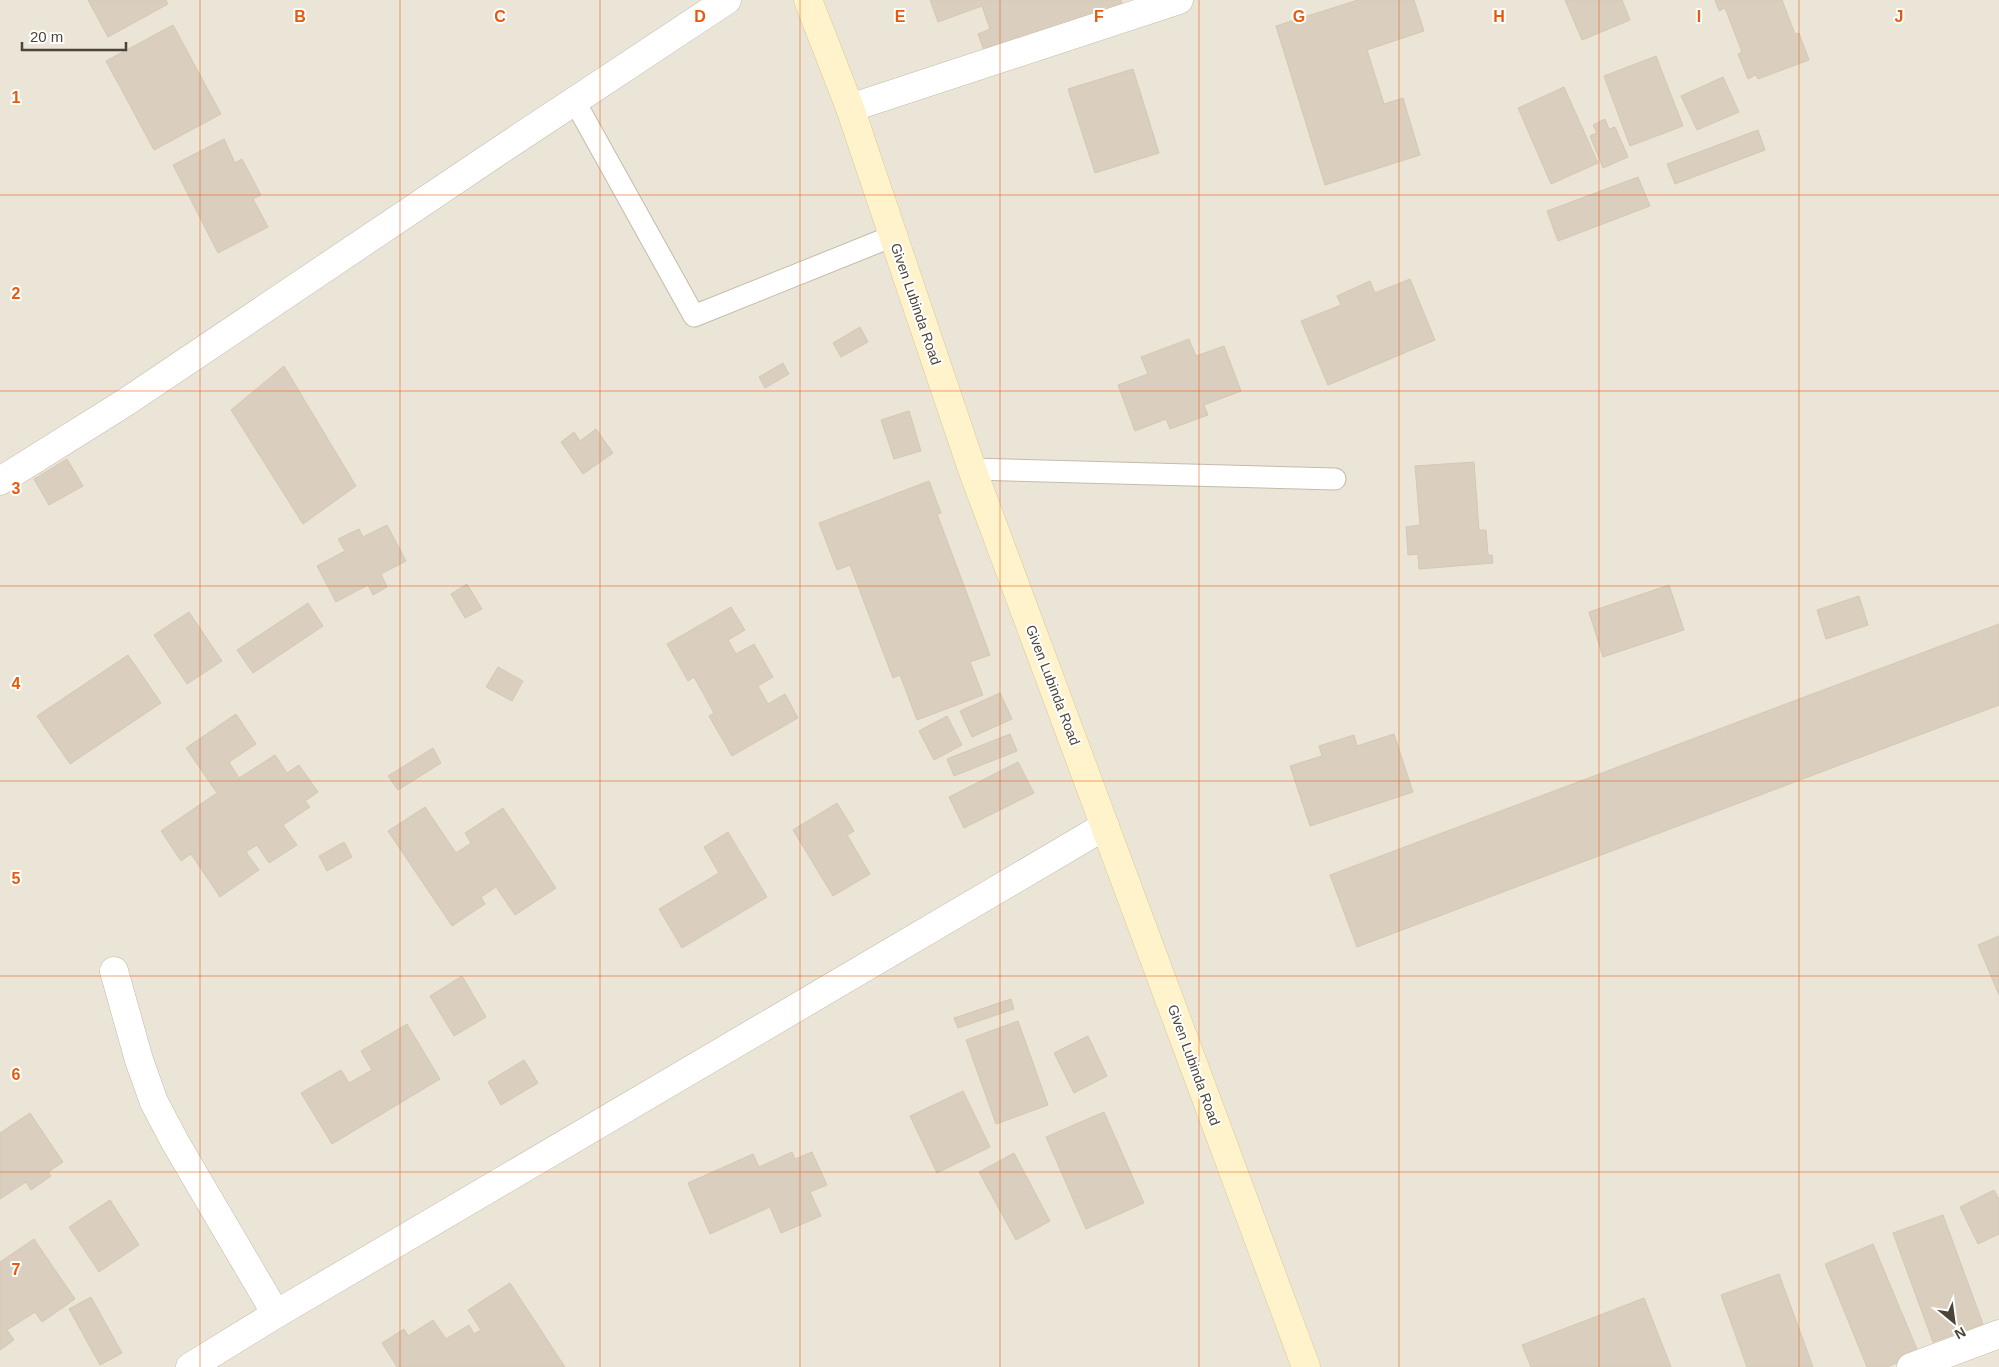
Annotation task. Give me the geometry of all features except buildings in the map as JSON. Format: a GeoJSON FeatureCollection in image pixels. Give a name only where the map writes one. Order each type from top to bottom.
{"type":"FeatureCollection","features":[{"type":"Feature","properties":{"kind":"street"},"geometry":{"type":"LineString","coordinates":[[0,481],[134,396],[726,0]]}},
{"type":"Feature","properties":{"kind":"street","name":"Given Lubinda Road"},"geometry":{"type":"LineString","coordinates":[[808,0],[850,108],[972,469],[1306,1367]]}},
{"type":"Feature","properties":{"kind":"street"},"geometry":{"type":"LineString","coordinates":[[850,108],[1178,0]]}},
{"type":"Feature","properties":{"kind":"street"},"geometry":{"type":"LineString","coordinates":[[190,1367],[276,1314],[1105,826]]}},
{"type":"Feature","properties":{"kind":"street"},"geometry":{"type":"LineString","coordinates":[[114,971],[139,1060],[154,1102],[175,1142],[276,1314]]}},
{"type":"Feature","properties":{"kind":"street"},"geometry":{"type":"LineString","coordinates":[[1911,1367],[1999,1334]]}},
{"type":"Feature","properties":{"kind":"lane"},"geometry":{"type":"LineString","coordinates":[[574,100],[694,316],[893,236]]}},
{"type":"Feature","properties":{"kind":"lane"},"geometry":{"type":"LineString","coordinates":[[972,469],[1335,480]]}},
{"type":"Feature","properties":{"kind":"shaded area"},"geometry":{"type":"Polygon","coordinates":[[[0,0],[1999,0],[1999,1367],[0,1367],[0,0]]]}}]}
